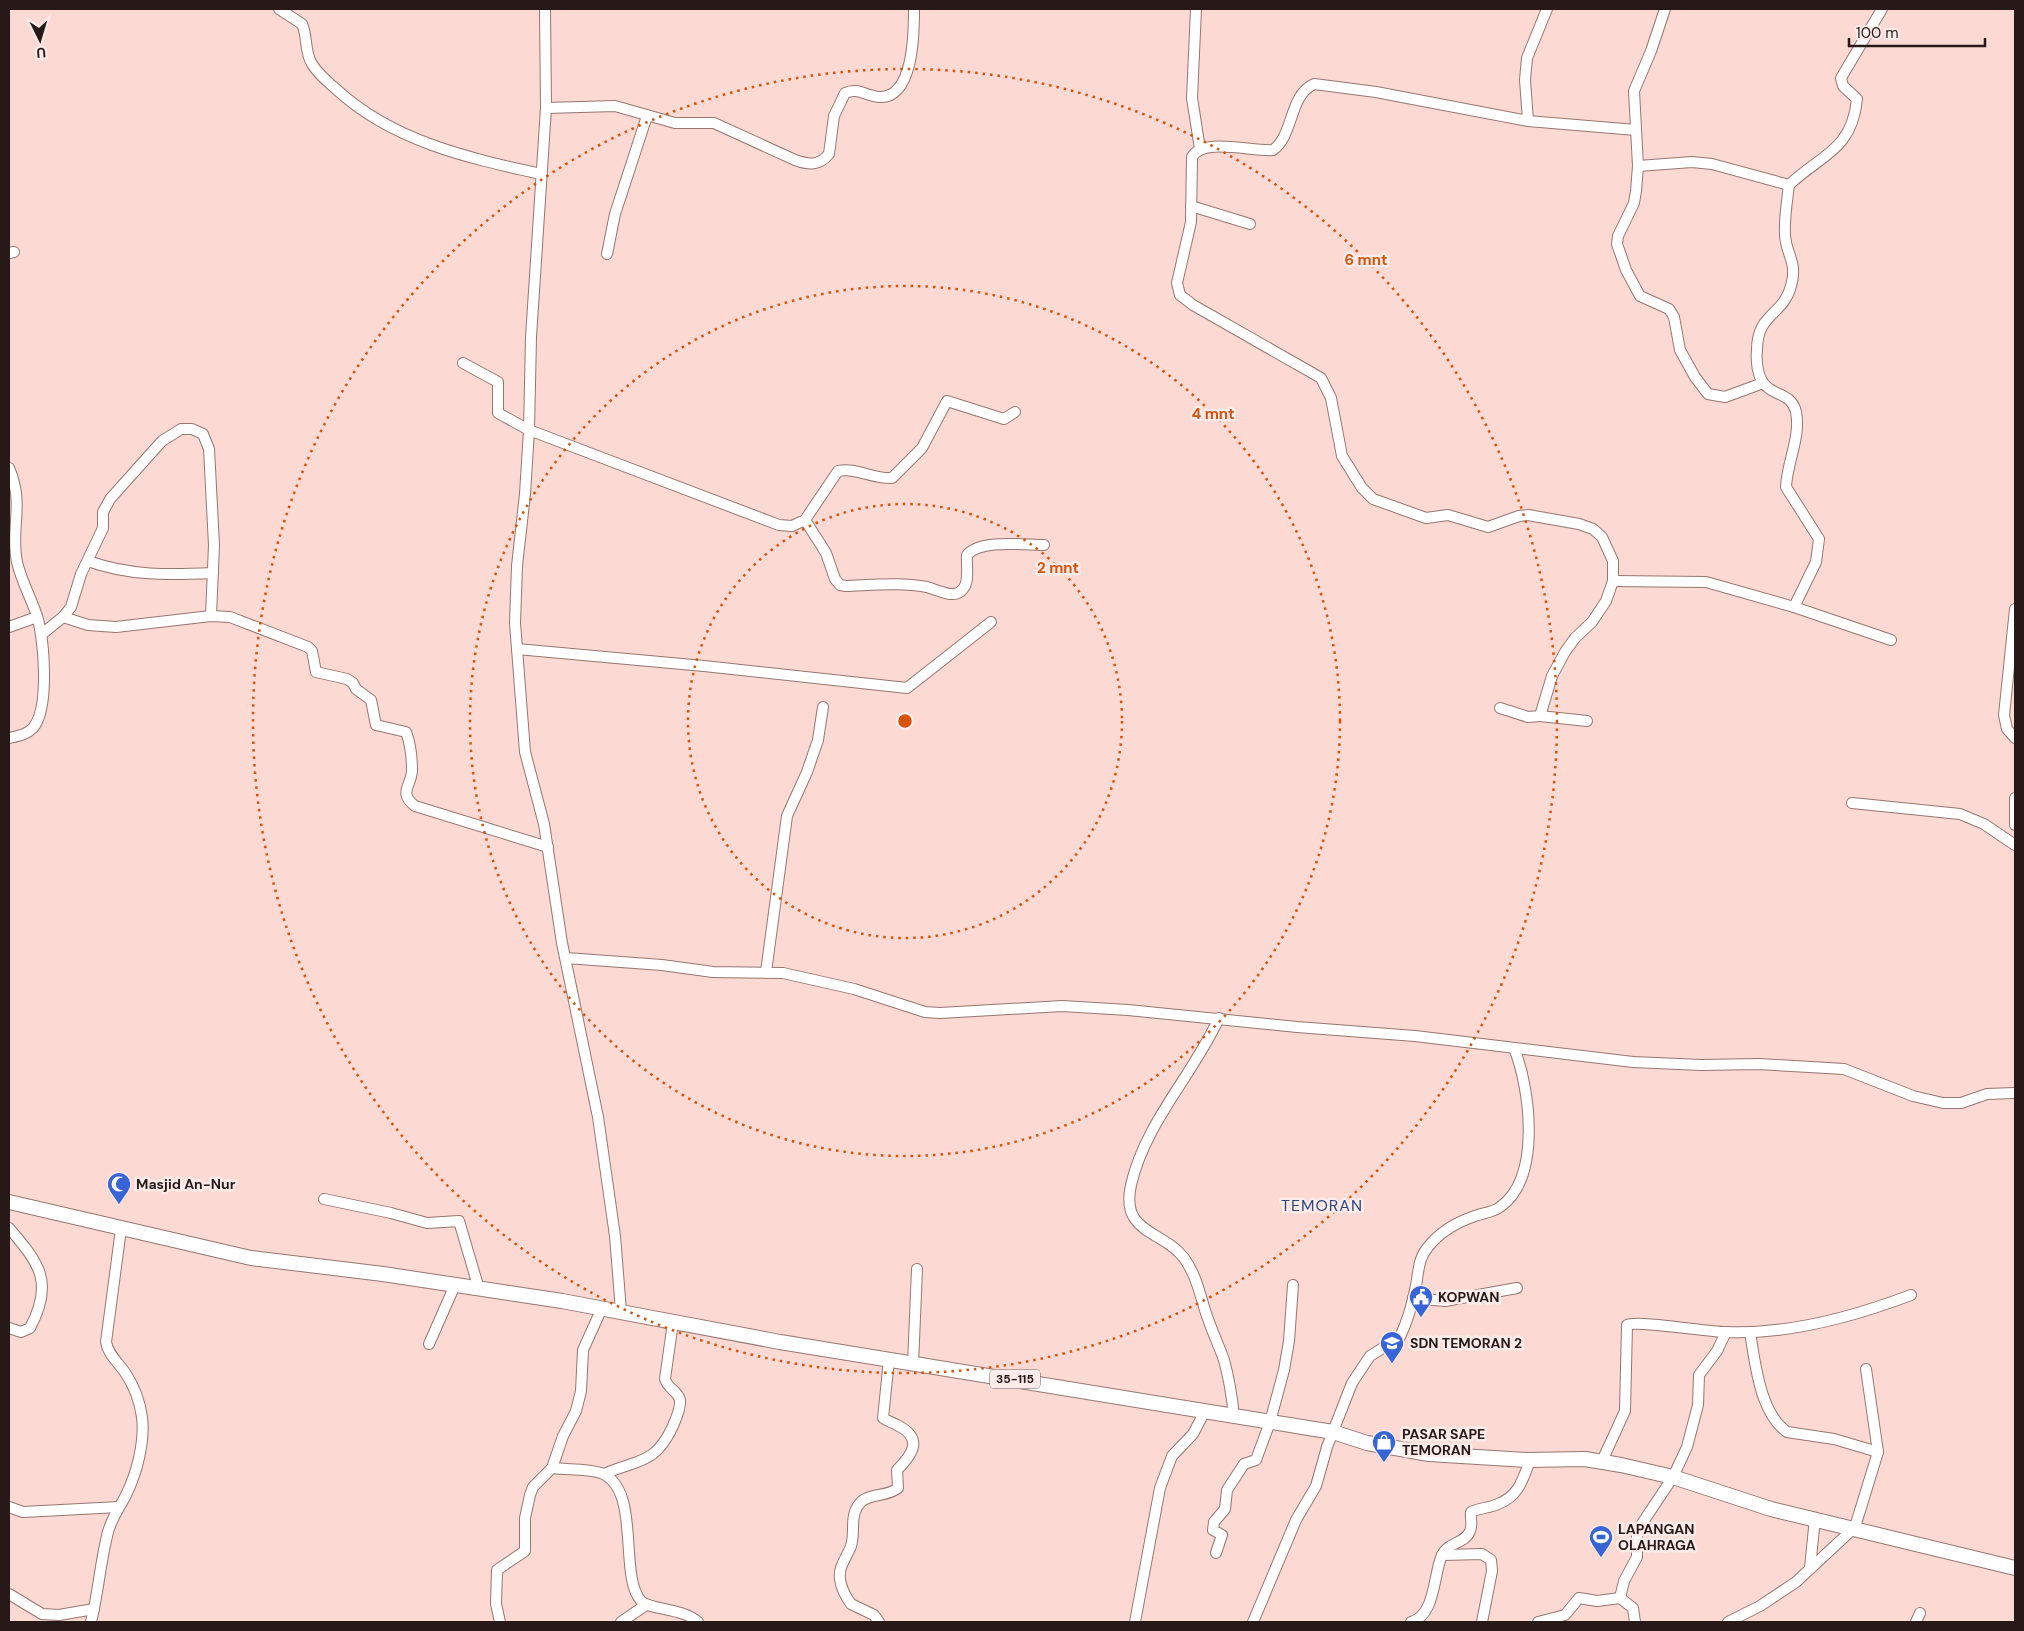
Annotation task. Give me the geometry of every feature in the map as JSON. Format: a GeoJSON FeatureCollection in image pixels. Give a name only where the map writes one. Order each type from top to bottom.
{"type":"FeatureCollection","features":[{"type":"Feature","properties":{"kind":"main road","name":"35-115"},"geometry":{"type":"LineString","coordinates":[[9,1202],[251,1258],[455,1285],[621,1311],[889,1360],[1333,1432],[1367,1443],[1421,1453],[1530,1460],[1585,1459],[1602,1461],[1673,1477],[1771,1509],[1815,1518],[2015,1568]]}},
{"type":"Feature","properties":{"kind":"street"},"geometry":{"type":"LineString","coordinates":[[279,9],[302,24],[308,54],[316,69],[368,116],[448,151],[541,174]]}},
{"type":"Feature","properties":{"kind":"street"},"geometry":{"type":"LineString","coordinates":[[545,9],[546,108],[531,337],[529,430],[515,597],[517,649],[525,752],[548,847],[566,958],[598,1117],[615,1236],[621,1311]]}},
{"type":"Feature","properties":{"kind":"street"},"geometry":{"type":"LineString","coordinates":[[546,108],[615,106],[676,123],[714,123],[795,160],[808,164],[817,163],[829,154],[834,116],[845,93],[860,90],[880,97],[890,95],[902,85],[912,51],[914,9]]}},
{"type":"Feature","properties":{"kind":"street"},"geometry":{"type":"LineString","coordinates":[[1196,9],[1192,98],[1200,149]]}},
{"type":"Feature","properties":{"kind":"street"},"geometry":{"type":"LineString","coordinates":[[1528,121],[1525,80],[1527,58],[1547,9]]}},
{"type":"Feature","properties":{"kind":"street"},"geometry":{"type":"LineString","coordinates":[[1665,9],[1652,51],[1635,84],[1633,99],[1638,166],[1634,203],[1618,236],[1619,254],[1634,288],[1649,301],[1668,309],[1674,317],[1680,350],[1695,377],[1708,394],[1724,397],[1764,383]]}},
{"type":"Feature","properties":{"kind":"street"},"geometry":{"type":"LineString","coordinates":[[1794,608],[1816,562],[1819,539],[1786,487],[1797,421],[1794,407],[1788,398],[1764,383],[1757,358],[1758,333],[1764,321],[1786,301],[1794,270],[1785,236],[1789,185],[1836,149],[1846,136],[1857,99],[1845,89],[1841,78],[1882,9]]}},
{"type":"Feature","properties":{"kind":"street"},"geometry":{"type":"LineString","coordinates":[[1540,716],[1552,676],[1575,638],[1592,622],[1606,601],[1613,581],[1613,561],[1602,537],[1593,529],[1528,515],[1519,516],[1497,525],[1483,527],[1448,515],[1426,518],[1373,499],[1362,488],[1342,456],[1331,398],[1321,378],[1193,305],[1180,294],[1177,283],[1189,233],[1191,165],[1194,154],[1200,149],[1216,146],[1273,150],[1280,143],[1300,97],[1314,84],[1376,92],[1528,121],[1636,130]]}},
{"type":"Feature","properties":{"kind":"street"},"geometry":{"type":"LineString","coordinates":[[607,254],[616,214],[647,116]]}},
{"type":"Feature","properties":{"kind":"street"},"geometry":{"type":"LineString","coordinates":[[1638,166],[1692,162],[1712,164],[1789,185]]}},
{"type":"Feature","properties":{"kind":"street"},"geometry":{"type":"LineString","coordinates":[[1191,206],[1250,224]]}},
{"type":"Feature","properties":{"kind":"street"},"geometry":{"type":"LineString","coordinates":[[463,363],[498,382],[498,413],[529,430],[779,525],[792,526],[805,520],[838,472],[848,469],[879,479],[892,478],[922,448],[947,401],[1004,419],[1015,412]]}},
{"type":"Feature","properties":{"kind":"street"},"geometry":{"type":"LineString","coordinates":[[42,634],[63,617],[71,607],[88,561],[103,528],[103,512],[110,498],[162,441],[181,429],[192,429],[204,434],[209,449],[214,545],[211,616]]}},
{"type":"Feature","properties":{"kind":"street"},"geometry":{"type":"LineString","coordinates":[[9,468],[14,479],[18,505],[16,542],[18,564],[42,634],[44,672],[41,709],[38,720],[27,733],[9,738]]}},
{"type":"Feature","properties":{"kind":"street"},"geometry":{"type":"LineString","coordinates":[[805,520],[826,553],[835,580],[846,586],[899,585],[927,587],[951,594],[958,593],[965,588],[967,555],[976,548],[995,544],[1044,545]]}},
{"type":"Feature","properties":{"kind":"street"},"geometry":{"type":"LineString","coordinates":[[88,561],[112,570],[134,574],[213,573]]}},
{"type":"Feature","properties":{"kind":"street"},"geometry":{"type":"LineString","coordinates":[[1613,581],[1706,582],[1794,608],[1891,640]]}},
{"type":"Feature","properties":{"kind":"street"},"geometry":{"type":"LineString","coordinates":[[2015,609],[2004,715],[2007,729],[2015,738]]}},
{"type":"Feature","properties":{"kind":"street"},"geometry":{"type":"LineString","coordinates":[[63,617],[88,625],[116,627],[211,616],[241,620],[258,629],[308,647],[312,651],[316,672],[347,679],[353,683],[356,689],[371,700],[376,725],[406,732],[410,743],[412,773],[406,793],[408,801],[415,806],[548,847]]}},
{"type":"Feature","properties":{"kind":"street"},"geometry":{"type":"LineString","coordinates":[[9,627],[37,617]]}},
{"type":"Feature","properties":{"kind":"street"},"geometry":{"type":"LineString","coordinates":[[517,649],[704,666],[907,688],[991,622]]}},
{"type":"Feature","properties":{"kind":"street"},"geometry":{"type":"LineString","coordinates":[[766,972],[787,816],[808,772],[818,740],[823,707]]}},
{"type":"Feature","properties":{"kind":"street"},"geometry":{"type":"LineString","coordinates":[[1500,708],[1528,717],[1540,716],[1587,721]]}},
{"type":"Feature","properties":{"kind":"street"},"geometry":{"type":"LineString","coordinates":[[2015,798],[2015,825]]}},
{"type":"Feature","properties":{"kind":"street"},"geometry":{"type":"LineString","coordinates":[[1852,803],[1960,814],[1984,824],[2015,845]]}},
{"type":"Feature","properties":{"kind":"street"},"geometry":{"type":"LineString","coordinates":[[566,958],[662,965],[713,972],[766,972],[818,980],[925,1012],[956,1013],[1062,1006],[1424,1037],[1633,1062],[1701,1065],[1759,1064],[1844,1069],[1914,1096],[1943,1103],[1961,1102],[1987,1094],[2015,1093]]}},
{"type":"Feature","properties":{"kind":"street"},"geometry":{"type":"LineString","coordinates":[[1219,1018],[1203,1052],[1157,1122],[1135,1170],[1130,1193],[1132,1212],[1139,1226],[1178,1252],[1196,1278],[1204,1310],[1224,1361],[1234,1416]]}},
{"type":"Feature","properties":{"kind":"street"},"geometry":{"type":"LineString","coordinates":[[1253,1622],[1296,1520],[1316,1486],[1344,1401],[1360,1370],[1375,1352],[1400,1337],[1413,1298],[1420,1259],[1431,1244],[1458,1223],[1502,1206],[1520,1182],[1526,1160],[1528,1132],[1522,1071],[1514,1048]]}},
{"type":"Feature","properties":{"kind":"street"},"geometry":{"type":"LineString","coordinates":[[324,1200],[391,1213],[427,1223],[459,1221],[479,1289]]}},
{"type":"Feature","properties":{"kind":"street"},"geometry":{"type":"LineString","coordinates":[[9,1228],[34,1258],[43,1282],[42,1296],[30,1328],[21,1332],[9,1328]]}},
{"type":"Feature","properties":{"kind":"street"},"geometry":{"type":"LineString","coordinates":[[91,1622],[107,1535],[127,1493],[135,1466],[143,1424],[140,1406],[131,1384],[109,1351],[106,1342],[122,1229]]}},
{"type":"Feature","properties":{"kind":"street"},"geometry":{"type":"LineString","coordinates":[[913,1364],[917,1269]]}},
{"type":"Feature","properties":{"kind":"street"},"geometry":{"type":"LineString","coordinates":[[429,1344],[455,1285]]}},
{"type":"Feature","properties":{"kind":"street"},"geometry":{"type":"LineString","coordinates":[[1216,1553],[1222,1535],[1212,1530],[1214,1522],[1225,1509],[1227,1490],[1244,1464],[1256,1460],[1280,1389],[1289,1341],[1293,1285]]}},
{"type":"Feature","properties":{"kind":"street"},"geometry":{"type":"LineString","coordinates":[[1413,1298],[1444,1301],[1517,1288]]}},
{"type":"Feature","properties":{"kind":"street"},"geometry":{"type":"LineString","coordinates":[[1602,1461],[1625,1411],[1627,1324],[1726,1332],[1774,1330],[1863,1313],[1911,1294]]}},
{"type":"Feature","properties":{"kind":"street"},"geometry":{"type":"LineString","coordinates":[[500,1622],[496,1604],[497,1570],[525,1551],[525,1518],[530,1495],[533,1488],[552,1468],[563,1436],[580,1400],[584,1350],[602,1308]]}},
{"type":"Feature","properties":{"kind":"street"},"geometry":{"type":"LineString","coordinates":[[552,1468],[604,1474],[651,1457],[658,1450],[674,1424],[679,1410],[680,1401],[678,1394],[666,1385],[665,1379],[673,1322]]}},
{"type":"Feature","properties":{"kind":"street"},"geometry":{"type":"LineString","coordinates":[[1620,1598],[1624,1581],[1637,1556],[1637,1531],[1673,1477],[1691,1434],[1698,1405],[1699,1375],[1717,1350],[1726,1332]]}},
{"type":"Feature","properties":{"kind":"street"},"geometry":{"type":"LineString","coordinates":[[1750,1332],[1758,1376],[1771,1416],[1781,1428],[1787,1432],[1828,1438],[1878,1452]]}},
{"type":"Feature","properties":{"kind":"street"},"geometry":{"type":"LineString","coordinates":[[879,1622],[874,1614],[850,1604],[840,1579],[842,1565],[852,1545],[852,1520],[858,1506],[869,1497],[885,1494],[898,1488],[897,1470],[909,1456],[914,1444],[912,1436],[908,1431],[883,1418],[889,1360]]}},
{"type":"Feature","properties":{"kind":"street"},"geometry":{"type":"LineString","coordinates":[[1728,1622],[1760,1606],[1796,1582],[1855,1528],[1878,1452],[1866,1369]]}},
{"type":"Feature","properties":{"kind":"street"},"geometry":{"type":"LineString","coordinates":[[1135,1622],[1160,1488],[1172,1456],[1193,1434],[1204,1411]]}},
{"type":"Feature","properties":{"kind":"street"},"geometry":{"type":"LineString","coordinates":[[1410,1622],[1420,1617],[1428,1605],[1442,1555],[1448,1547],[1468,1535],[1472,1527],[1472,1511],[1498,1504],[1517,1491],[1530,1460]]}},
{"type":"Feature","properties":{"kind":"street"},"geometry":{"type":"LineString","coordinates":[[604,1474],[613,1484],[621,1499],[627,1523],[633,1584],[641,1600],[646,1605],[670,1609],[698,1622]]}},
{"type":"Feature","properties":{"kind":"street"},"geometry":{"type":"LineString","coordinates":[[9,1507],[23,1512],[119,1508]]}},
{"type":"Feature","properties":{"kind":"street"},"geometry":{"type":"LineString","coordinates":[[1810,1568],[1815,1518]]}},
{"type":"Feature","properties":{"kind":"street"},"geometry":{"type":"LineString","coordinates":[[1442,1555],[1482,1554],[1491,1560],[1492,1572],[1482,1622]]}},
{"type":"Feature","properties":{"kind":"street"},"geometry":{"type":"LineString","coordinates":[[9,1594],[42,1614],[59,1615],[94,1609]]}},
{"type":"Feature","properties":{"kind":"street"},"geometry":{"type":"LineString","coordinates":[[1538,1622],[1565,1615],[1579,1598],[1597,1602],[1620,1598]]}},
{"type":"Feature","properties":{"kind":"street"},"geometry":{"type":"LineString","coordinates":[[1620,1598],[1634,1610],[1635,1622]]}},
{"type":"Feature","properties":{"kind":"street"},"geometry":{"type":"LineString","coordinates":[[621,1622],[646,1605]]}},
{"type":"Feature","properties":{"kind":"place","name":"Masjid An-Nur"},"geometry":{"type":"Point","coordinates":[119,1205]}},
{"type":"Feature","properties":{"kind":"place","name":"KOPWAN"},"geometry":{"type":"Point","coordinates":[1421,1318]}},
{"type":"Feature","properties":{"kind":"place","name":"SDN TEMORAN 2"},"geometry":{"type":"Point","coordinates":[1392,1364]}},
{"type":"Feature","properties":{"kind":"place","name":"PASAR SAPE TEMORAN"},"geometry":{"type":"Point","coordinates":[1384,1463]}},
{"type":"Feature","properties":{"kind":"place","name":"LAPANGAN OLAHRAGA"},"geometry":{"type":"Point","coordinates":[1601,1558]}},
{"type":"Feature","properties":{"kind":"district","name":"TEMORAN"},"geometry":{"type":"Point","coordinates":[1322,1205]}}]}
